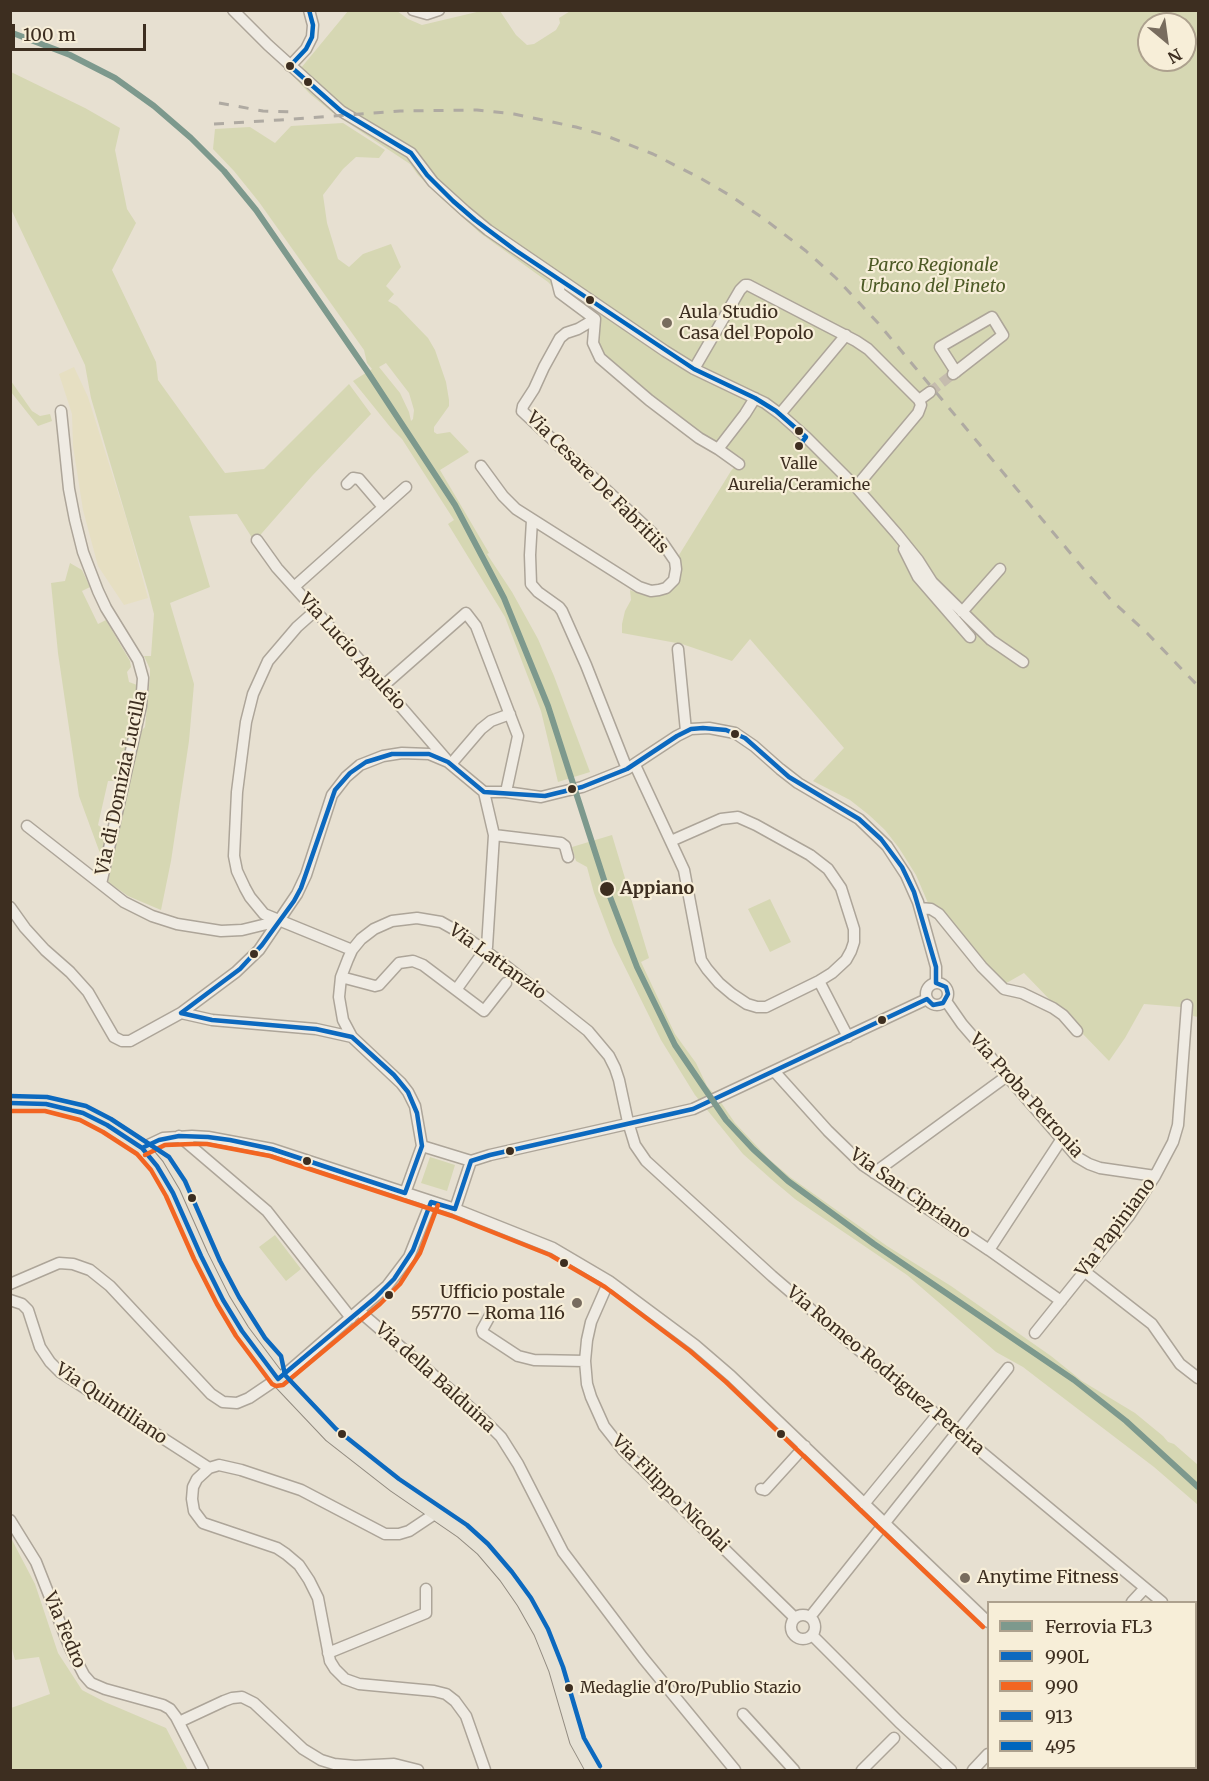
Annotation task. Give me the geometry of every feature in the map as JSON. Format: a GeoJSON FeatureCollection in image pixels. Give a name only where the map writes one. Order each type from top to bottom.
{"type":"FeatureCollection","features":[{"type":"Feature","properties":{"kind":"main road"},"geometry":{"type":"LineString","coordinates":[[10,1103],[54,1105],[83,1113],[107,1125],[142,1148],[157,1166],[173,1193],[208,1272],[226,1306],[278,1379],[331,1435],[386,1479],[462,1531],[483,1549],[506,1576],[524,1602],[544,1640],[556,1669],[577,1741],[593,1770]]}},
{"type":"Feature","properties":{"kind":"street"},"geometry":{"type":"LineString","coordinates":[[233,10],[290,66],[341,111],[407,150],[417,159],[433,182],[465,211],[515,250],[694,369],[754,398],[780,414],[856,487],[918,560],[930,580],[991,640],[1023,662]]}},
{"type":"Feature","properties":{"kind":"street"},"geometry":{"type":"LineString","coordinates":[[290,66],[306,49],[312,37],[313,25],[309,10]]}},
{"type":"Feature","properties":{"kind":"street"},"geometry":{"type":"LineString","coordinates":[[412,10],[427,14],[439,10]]}},
{"type":"Feature","properties":{"kind":"street"},"geometry":{"type":"LineString","coordinates":[[556,277],[560,293],[595,319],[593,343],[600,358],[649,400],[738,464]]}},
{"type":"Feature","properties":{"kind":"street"},"geometry":{"type":"LineString","coordinates":[[694,369],[745,285],[846,335],[868,349],[919,400],[921,405],[918,413],[856,487]]}},
{"type":"Feature","properties":{"kind":"street"},"geometry":{"type":"LineString","coordinates":[[992,317],[1003,335],[954,373],[940,347],[992,317]]}},
{"type":"Feature","properties":{"kind":"street","name":"Via Cesare De Fabritiis"},"geometry":{"type":"LineString","coordinates":[[481,466],[510,505],[532,520],[643,588],[651,591],[663,589],[671,584],[675,577],[675,561],[662,542],[522,411],[560,338],[595,319]]}},
{"type":"Feature","properties":{"kind":"street"},"geometry":{"type":"LineString","coordinates":[[780,414],[846,335]]}},
{"type":"Feature","properties":{"kind":"street"},"geometry":{"type":"LineString","coordinates":[[919,400],[930,392]]}},
{"type":"Feature","properties":{"kind":"street"},"geometry":{"type":"LineString","coordinates":[[718,449],[745,414],[754,398]]}},
{"type":"Feature","properties":{"kind":"street","name":"Via di Domizia Lucilla"},"geometry":{"type":"LineString","coordinates":[[61,411],[70,497],[83,552],[106,608],[138,660],[143,678],[141,706],[101,884]]}},
{"type":"Feature","properties":{"kind":"street"},"geometry":{"type":"LineString","coordinates":[[348,484],[354,478],[359,479],[383,507]]}},
{"type":"Feature","properties":{"kind":"street"},"geometry":{"type":"LineString","coordinates":[[294,587],[406,487]]}},
{"type":"Feature","properties":{"kind":"street"},"geometry":{"type":"LineString","coordinates":[[532,520],[531,584],[562,611],[631,767],[671,841],[686,875],[699,954],[706,969],[732,994],[747,1004],[761,1008],[819,981],[841,966],[852,951],[854,929],[841,888],[828,869],[810,855],[746,819],[738,817],[721,819],[671,841]]}},
{"type":"Feature","properties":{"kind":"street"},"geometry":{"type":"LineString","coordinates":[[897,534],[918,577],[970,637]]}},
{"type":"Feature","properties":{"kind":"street","name":"Via Lucio Apuleio"},"geometry":{"type":"LineString","coordinates":[[257,540],[294,587],[449,763]]}},
{"type":"Feature","properties":{"kind":"street"},"geometry":{"type":"LineString","coordinates":[[962,612],[1000,569]]}},
{"type":"Feature","properties":{"kind":"street"},"geometry":{"type":"LineString","coordinates":[[315,611],[268,661],[253,694],[246,722],[237,792],[234,856],[245,888],[264,914],[352,950]]}},
{"type":"Feature","properties":{"kind":"street"},"geometry":{"type":"LineString","coordinates":[[383,686],[466,613],[476,626],[518,736],[506,792]]}},
{"type":"Feature","properties":{"kind":"street"},"geometry":{"type":"LineString","coordinates":[[678,649],[686,731]]}},
{"type":"Feature","properties":{"kind":"street"},"geometry":{"type":"LineString","coordinates":[[449,763],[485,725],[510,714]]}},
{"type":"Feature","properties":{"kind":"street"},"geometry":{"type":"LineString","coordinates":[[484,792],[544,796],[582,786],[631,767],[686,731],[709,728],[726,730],[754,746],[798,783],[863,822],[880,839],[898,861],[920,908],[936,968],[936,983]]}},
{"type":"Feature","properties":{"kind":"street"},"geometry":{"type":"LineString","coordinates":[[10,907],[45,950],[88,992],[114,1037],[122,1041],[130,1041],[181,1012],[244,966],[262,945],[294,901],[306,875],[332,795],[350,773],[366,762],[383,756],[397,753],[429,754],[449,763],[484,792],[494,835],[488,938],[485,950],[456,990]]}},
{"type":"Feature","properties":{"kind":"street"},"geometry":{"type":"LineString","coordinates":[[27,826],[136,909],[171,922],[198,928],[231,931],[279,921]]}},
{"type":"Feature","properties":{"kind":"street"},"geometry":{"type":"LineString","coordinates":[[494,835],[561,843],[565,846],[568,857]]}},
{"type":"Feature","properties":{"kind":"street"},"geometry":{"type":"LineString","coordinates":[[920,908],[931,909],[939,914],[1004,989],[1022,993],[1053,1008],[1077,1031]]}},
{"type":"Feature","properties":{"kind":"street","name":"Via Lattanzio"},"geometry":{"type":"LineString","coordinates":[[422,1146],[417,1113],[412,1099],[405,1088],[352,1037],[340,1010],[341,977],[352,950],[364,936],[377,927],[397,919],[428,919],[446,924],[485,950],[588,1030],[609,1056],[615,1068],[620,1080],[628,1122]]}},
{"type":"Feature","properties":{"kind":"street"},"geometry":{"type":"LineString","coordinates":[[341,977],[377,985],[399,963],[409,960],[423,965],[484,1011],[506,983]]}},
{"type":"Feature","properties":{"kind":"street"},"geometry":{"type":"LineString","coordinates":[[819,981],[848,1036]]}},
{"type":"Feature","properties":{"kind":"street"},"geometry":{"type":"LineString","coordinates":[[936,983],[946,987],[948,994],[946,1001],[936,1005],[930,1003],[926,995],[929,987],[936,983]]}},
{"type":"Feature","properties":{"kind":"street"},"geometry":{"type":"LineString","coordinates":[[405,1193],[422,1146],[471,1161],[628,1122],[693,1109],[927,999]]}},
{"type":"Feature","properties":{"kind":"street","name":"Via Proba Petronia"},"geometry":{"type":"LineString","coordinates":[[946,1001],[962,1024],[1077,1156],[1089,1164],[1106,1169],[1155,1176]]}},
{"type":"Feature","properties":{"kind":"street","name":"Via Papiniano"},"geometry":{"type":"LineString","coordinates":[[1035,1333],[1129,1216],[1155,1176],[1173,1142],[1178,1125],[1187,1005]]}},
{"type":"Feature","properties":{"kind":"street"},"geometry":{"type":"LineString","coordinates":[[181,1012],[212,1020],[316,1029],[352,1037]]}},
{"type":"Feature","properties":{"kind":"street","name":"Via San Cipriano"},"geometry":{"type":"LineString","coordinates":[[774,1071],[838,1141],[874,1173],[1061,1301]]}},
{"type":"Feature","properties":{"kind":"street"},"geometry":{"type":"LineString","coordinates":[[874,1173],[1007,1076]]}},
{"type":"Feature","properties":{"kind":"street","name":"Via Romeo Rodriguez Pereira"},"geometry":{"type":"LineString","coordinates":[[628,1122],[635,1145],[646,1161],[772,1276],[1161,1601]]}},
{"type":"Feature","properties":{"kind":"street"},"geometry":{"type":"LineString","coordinates":[[142,1148],[159,1140],[179,1136],[208,1137],[272,1149],[455,1209],[553,1248],[609,1281],[695,1345],[731,1376],[987,1621]]}},
{"type":"Feature","properties":{"kind":"street","name":"Via della Balduina"},"geometry":{"type":"LineString","coordinates":[[179,1136],[267,1210],[355,1314],[461,1400],[501,1437],[518,1464],[563,1552],[644,1658],[735,1770]]}},
{"type":"Feature","properties":{"kind":"street"},"geometry":{"type":"LineString","coordinates":[[989,1250],[1061,1140]]}},
{"type":"Feature","properties":{"kind":"street"},"geometry":{"type":"LineString","coordinates":[[455,1209],[471,1161]]}},
{"type":"Feature","properties":{"kind":"street"},"geometry":{"type":"LineString","coordinates":[[10,1284],[59,1263],[78,1265],[95,1273],[110,1286],[207,1391],[221,1401],[230,1404],[245,1400],[278,1379],[387,1286],[413,1250],[431,1202]]}},
{"type":"Feature","properties":{"kind":"street"},"geometry":{"type":"LineString","coordinates":[[1084,1271],[1152,1324],[1180,1364],[1198,1378]]}},
{"type":"Feature","properties":{"kind":"street","name":"Via Filippo Nicolai"},"geometry":{"type":"LineString","coordinates":[[609,1281],[591,1322],[585,1361],[586,1378],[591,1397],[604,1426],[617,1445],[795,1618]]}},
{"type":"Feature","properties":{"kind":"street","name":"Via Quintiliano"},"geometry":{"type":"LineString","coordinates":[[10,1300],[22,1304],[28,1310],[40,1347],[60,1372],[209,1468]]}},
{"type":"Feature","properties":{"kind":"street"},"geometry":{"type":"LineString","coordinates":[[492,1312],[482,1330],[483,1333],[518,1356],[534,1360],[585,1361]]}},
{"type":"Feature","properties":{"kind":"street"},"geometry":{"type":"LineString","coordinates":[[810,1617],[1008,1368]]}},
{"type":"Feature","properties":{"kind":"street"},"geometry":{"type":"LineString","coordinates":[[864,1504],[937,1415]]}},
{"type":"Feature","properties":{"kind":"street"},"geometry":{"type":"LineString","coordinates":[[762,1490],[765,1490],[805,1446]]}},
{"type":"Feature","properties":{"kind":"street"},"geometry":{"type":"LineString","coordinates":[[436,1513],[410,1531],[385,1534],[301,1490],[222,1465],[209,1468],[197,1479],[193,1487],[192,1499],[196,1516],[208,1526],[277,1548],[295,1561],[309,1580],[318,1598],[328,1653],[335,1669],[345,1679],[353,1683],[434,1691],[446,1694],[455,1701],[466,1716],[485,1770]]}},
{"type":"Feature","properties":{"kind":"street","name":"Via Fedro"},"geometry":{"type":"LineString","coordinates":[[10,1520],[36,1562],[73,1656],[84,1675],[91,1683],[105,1689],[167,1707],[179,1722]]}},
{"type":"Feature","properties":{"kind":"street"},"geometry":{"type":"LineString","coordinates":[[1133,1601],[1145,1588]]}},
{"type":"Feature","properties":{"kind":"street"},"geometry":{"type":"LineString","coordinates":[[328,1653],[426,1612],[426,1589]]}},
{"type":"Feature","properties":{"kind":"street"},"geometry":{"type":"LineString","coordinates":[[802,1615],[810,1617],[815,1624],[812,1635],[805,1639],[795,1636],[791,1625],[795,1618],[802,1615]]}},
{"type":"Feature","properties":{"kind":"street"},"geometry":{"type":"LineString","coordinates":[[812,1635],[951,1770]]}},
{"type":"Feature","properties":{"kind":"street"},"geometry":{"type":"LineString","coordinates":[[203,1770],[179,1722],[224,1701],[242,1697],[254,1702],[303,1749],[321,1760],[356,1766],[394,1764],[418,1770]]}},
{"type":"Feature","properties":{"kind":"street"},"geometry":{"type":"LineString","coordinates":[[743,1714],[794,1770]]}},
{"type":"Feature","properties":{"kind":"street"},"geometry":{"type":"LineString","coordinates":[[862,1770],[894,1737]]}},
{"type":"Feature","properties":{"kind":"street"},"geometry":{"type":"LineString","coordinates":[[973,1770],[987,1755]]}},
{"type":"Feature","properties":{"kind":"shaded area"},"geometry":{"type":"Polygon","coordinates":[[[74,367],[88,397],[127,521],[148,598],[124,605],[98,566],[83,510],[73,446],[72,414],[59,374],[74,367]]]}},
{"type":"Feature","properties":{"kind":"green space","name":"Parco Regionale Urbano del Pineto"},"geometry":{"type":"Polygon","coordinates":[[[572,10],[1198,11],[1198,1017],[1193,1016],[1193,1008],[1144,1004],[1109,1061],[1024,973],[1003,985],[937,907],[928,903],[916,875],[885,830],[850,800],[813,781],[844,748],[750,639],[732,661],[682,644],[622,633],[625,611],[631,600],[630,590],[643,595],[659,596],[678,582],[681,572],[679,555],[731,471],[742,458],[694,429],[603,357],[597,334],[588,328],[582,317],[548,282],[480,233],[442,199],[410,164],[333,113],[293,76],[348,11],[397,11],[422,25],[481,11],[500,11],[516,35],[527,45],[534,44],[556,30],[560,23],[559,18],[572,10]]]}},
{"type":"Feature","properties":{"kind":"green space"},"geometry":{"type":"Polygon","coordinates":[[[11,72],[120,128],[115,150],[127,209],[136,223],[112,270],[156,362],[158,380],[225,473],[264,469],[349,384],[371,414],[312,476],[262,533],[256,544],[237,514],[189,516],[210,587],[170,603],[194,684],[189,741],[171,861],[161,910],[128,896],[108,882],[140,732],[145,727],[150,669],[144,656],[151,656],[154,614],[91,398],[85,365],[11,209],[11,72]]]}},
{"type":"Feature","properties":{"kind":"green space"},"geometry":{"type":"Polygon","coordinates":[[[343,123],[385,150],[379,158],[356,157],[343,169],[323,195],[327,223],[338,259],[349,267],[363,254],[391,244],[401,267],[386,286],[394,294],[388,301],[397,306],[428,338],[435,350],[446,382],[449,406],[434,427],[434,432],[437,434],[450,432],[469,452],[440,470],[538,639],[590,772],[558,782],[541,711],[505,617],[448,524],[454,520],[402,439],[353,381],[372,369],[367,363],[364,350],[259,202],[213,149],[215,129],[250,127],[275,143],[291,126],[343,123]],[[386,363],[379,367],[400,393],[411,421],[414,410],[409,393],[386,363]]]}},
{"type":"Feature","properties":{"kind":"green space"},"geometry":{"type":"Polygon","coordinates":[[[11,381],[32,411],[40,416],[50,414],[52,421],[38,426],[11,392],[11,381]]]}},
{"type":"Feature","properties":{"kind":"green space"},"geometry":{"type":"Polygon","coordinates":[[[70,563],[82,570],[90,587],[82,591],[98,624],[106,620],[130,661],[131,667],[127,672],[129,682],[137,685],[120,781],[108,781],[98,825],[108,833],[105,854],[101,856],[79,796],[58,653],[51,583],[65,581],[70,563]]]}},
{"type":"Feature","properties":{"kind":"green space"},"geometry":{"type":"Polygon","coordinates":[[[612,835],[649,958],[641,962],[675,1034],[696,1063],[707,1086],[735,1123],[769,1159],[790,1177],[887,1246],[951,1286],[1051,1356],[1082,1381],[1135,1413],[1168,1442],[1174,1444],[1198,1465],[1198,1505],[1154,1467],[1023,1367],[996,1352],[907,1275],[795,1199],[743,1154],[695,1095],[661,1040],[613,943],[587,867],[576,861],[572,847],[612,835]]]}},
{"type":"Feature","properties":{"kind":"green space"},"geometry":{"type":"Polygon","coordinates":[[[770,899],[791,942],[770,952],[748,909],[770,899]]]}},
{"type":"Feature","properties":{"kind":"green space"},"geometry":{"type":"Polygon","coordinates":[[[430,1157],[455,1165],[447,1191],[421,1183],[430,1157]]]}},
{"type":"Feature","properties":{"kind":"green space"},"geometry":{"type":"Polygon","coordinates":[[[275,1235],[301,1269],[286,1281],[259,1247],[275,1235]]]}},
{"type":"Feature","properties":{"kind":"green space"},"geometry":{"type":"Polygon","coordinates":[[[11,1538],[35,1584],[58,1653],[82,1690],[166,1728],[188,1770],[11,1770],[11,1708],[50,1694],[39,1657],[15,1660],[11,1645],[11,1538]]]}},
{"type":"Feature","properties":{"kind":"tunnel"},"geometry":{"type":"LineString","coordinates":[[930,392],[953,374]]}},
{"type":"Feature","properties":{"kind":"railway"},"geometry":{"type":"LineString","coordinates":[[219,103],[263,111],[296,112]]}},
{"type":"Feature","properties":{"kind":"railway"},"geometry":{"type":"LineString","coordinates":[[214,124],[400,111],[477,110],[514,114],[604,135],[653,154],[700,178],[767,221],[836,278],[878,323],[1087,573],[1198,686]]}},
{"type":"Feature","properties":{"kind":"rail line","name":"FL3"},"geometry":{"type":"LineString","coordinates":[[10,32],[70,55],[115,78],[154,106],[191,138],[224,171],[256,210],[367,371],[455,505],[504,598],[548,706],[607,889],[637,967],[675,1045],[726,1120],[788,1181],[874,1244],[1074,1380],[1126,1421],[1198,1487]]}},
{"type":"Feature","properties":{"kind":"transit line","name":"495"},"geometry":{"type":"LineString","coordinates":[[290,66],[306,49],[312,37],[313,25],[309,10]]}},
{"type":"Feature","properties":{"kind":"transit line","name":"495"},"geometry":{"type":"LineString","coordinates":[[290,66],[341,111],[411,153],[427,175],[453,201],[515,250],[694,369],[755,398],[776,411],[806,437],[799,446]]}},
{"type":"Feature","properties":{"kind":"transit line","name":"990L"},"geometry":{"type":"LineString","coordinates":[[10,1103],[46,1104],[83,1113],[107,1125],[142,1148],[157,1166],[173,1193],[223,1300],[242,1331],[278,1379],[375,1298],[394,1279],[413,1250],[431,1202],[455,1209],[471,1161],[693,1109],[927,999],[933,1005],[943,1003],[948,994],[946,987],[936,983],[936,967],[914,892],[902,867],[881,839],[859,819],[789,777],[745,738],[726,730],[703,728],[691,729],[677,736],[627,769],[582,787],[545,796],[484,792],[448,762],[429,754],[392,754],[366,762],[350,773],[335,790],[301,888],[262,945],[240,969],[181,1013]]}},
{"type":"Feature","properties":{"kind":"transit line","name":"990L"},"geometry":{"type":"LineString","coordinates":[[142,1148],[159,1140],[179,1136],[230,1140],[272,1149],[405,1193],[422,1146],[417,1113],[408,1092],[394,1075],[352,1037],[316,1029],[212,1020],[181,1013]]}},
{"type":"Feature","properties":{"kind":"transit line","name":"913"},"geometry":{"type":"LineString","coordinates":[[10,1096],[47,1097],[86,1106],[111,1119],[169,1157],[185,1181],[220,1261],[239,1297],[265,1338],[281,1356],[285,1375],[336,1429],[399,1479],[467,1525],[488,1544],[531,1598],[548,1629],[563,1667],[584,1738],[600,1766]]}},
{"type":"Feature","properties":{"kind":"transit line","name":"990"},"geometry":{"type":"LineString","coordinates":[[10,1111],[45,1111],[80,1120],[137,1154],[151,1170],[166,1196],[194,1259],[236,1336],[272,1384],[276,1386],[283,1385],[380,1304],[400,1284],[420,1253],[438,1205]]}},
{"type":"Feature","properties":{"kind":"transit line","name":"990"},"geometry":{"type":"LineString","coordinates":[[145,1155],[165,1145],[207,1144],[270,1156],[452,1216],[550,1255],[605,1287],[690,1351],[726,1382],[983,1627]]}},
{"type":"Feature","properties":{"kind":"place","name":"Aula Studio Casa del Popolo"},"geometry":{"type":"Point","coordinates":[667,323]}},
{"type":"Feature","properties":{"kind":"place","name":"Valle Aurelia/Ceramiche"},"geometry":{"type":"Point","coordinates":[799,446]}},
{"type":"Feature","properties":{"kind":"place","name":"Appiano"},"geometry":{"type":"Point","coordinates":[607,889]}},
{"type":"Feature","properties":{"kind":"place","name":"Ufficio postale 55770 – Roma 116"},"geometry":{"type":"Point","coordinates":[577,1303]}},
{"type":"Feature","properties":{"kind":"place","name":"Anytime Fitness"},"geometry":{"type":"Point","coordinates":[965,1578]}},
{"type":"Feature","properties":{"kind":"place","name":"Medaglie d'Oro/Publio Stazio"},"geometry":{"type":"Point","coordinates":[569,1688]}}]}
